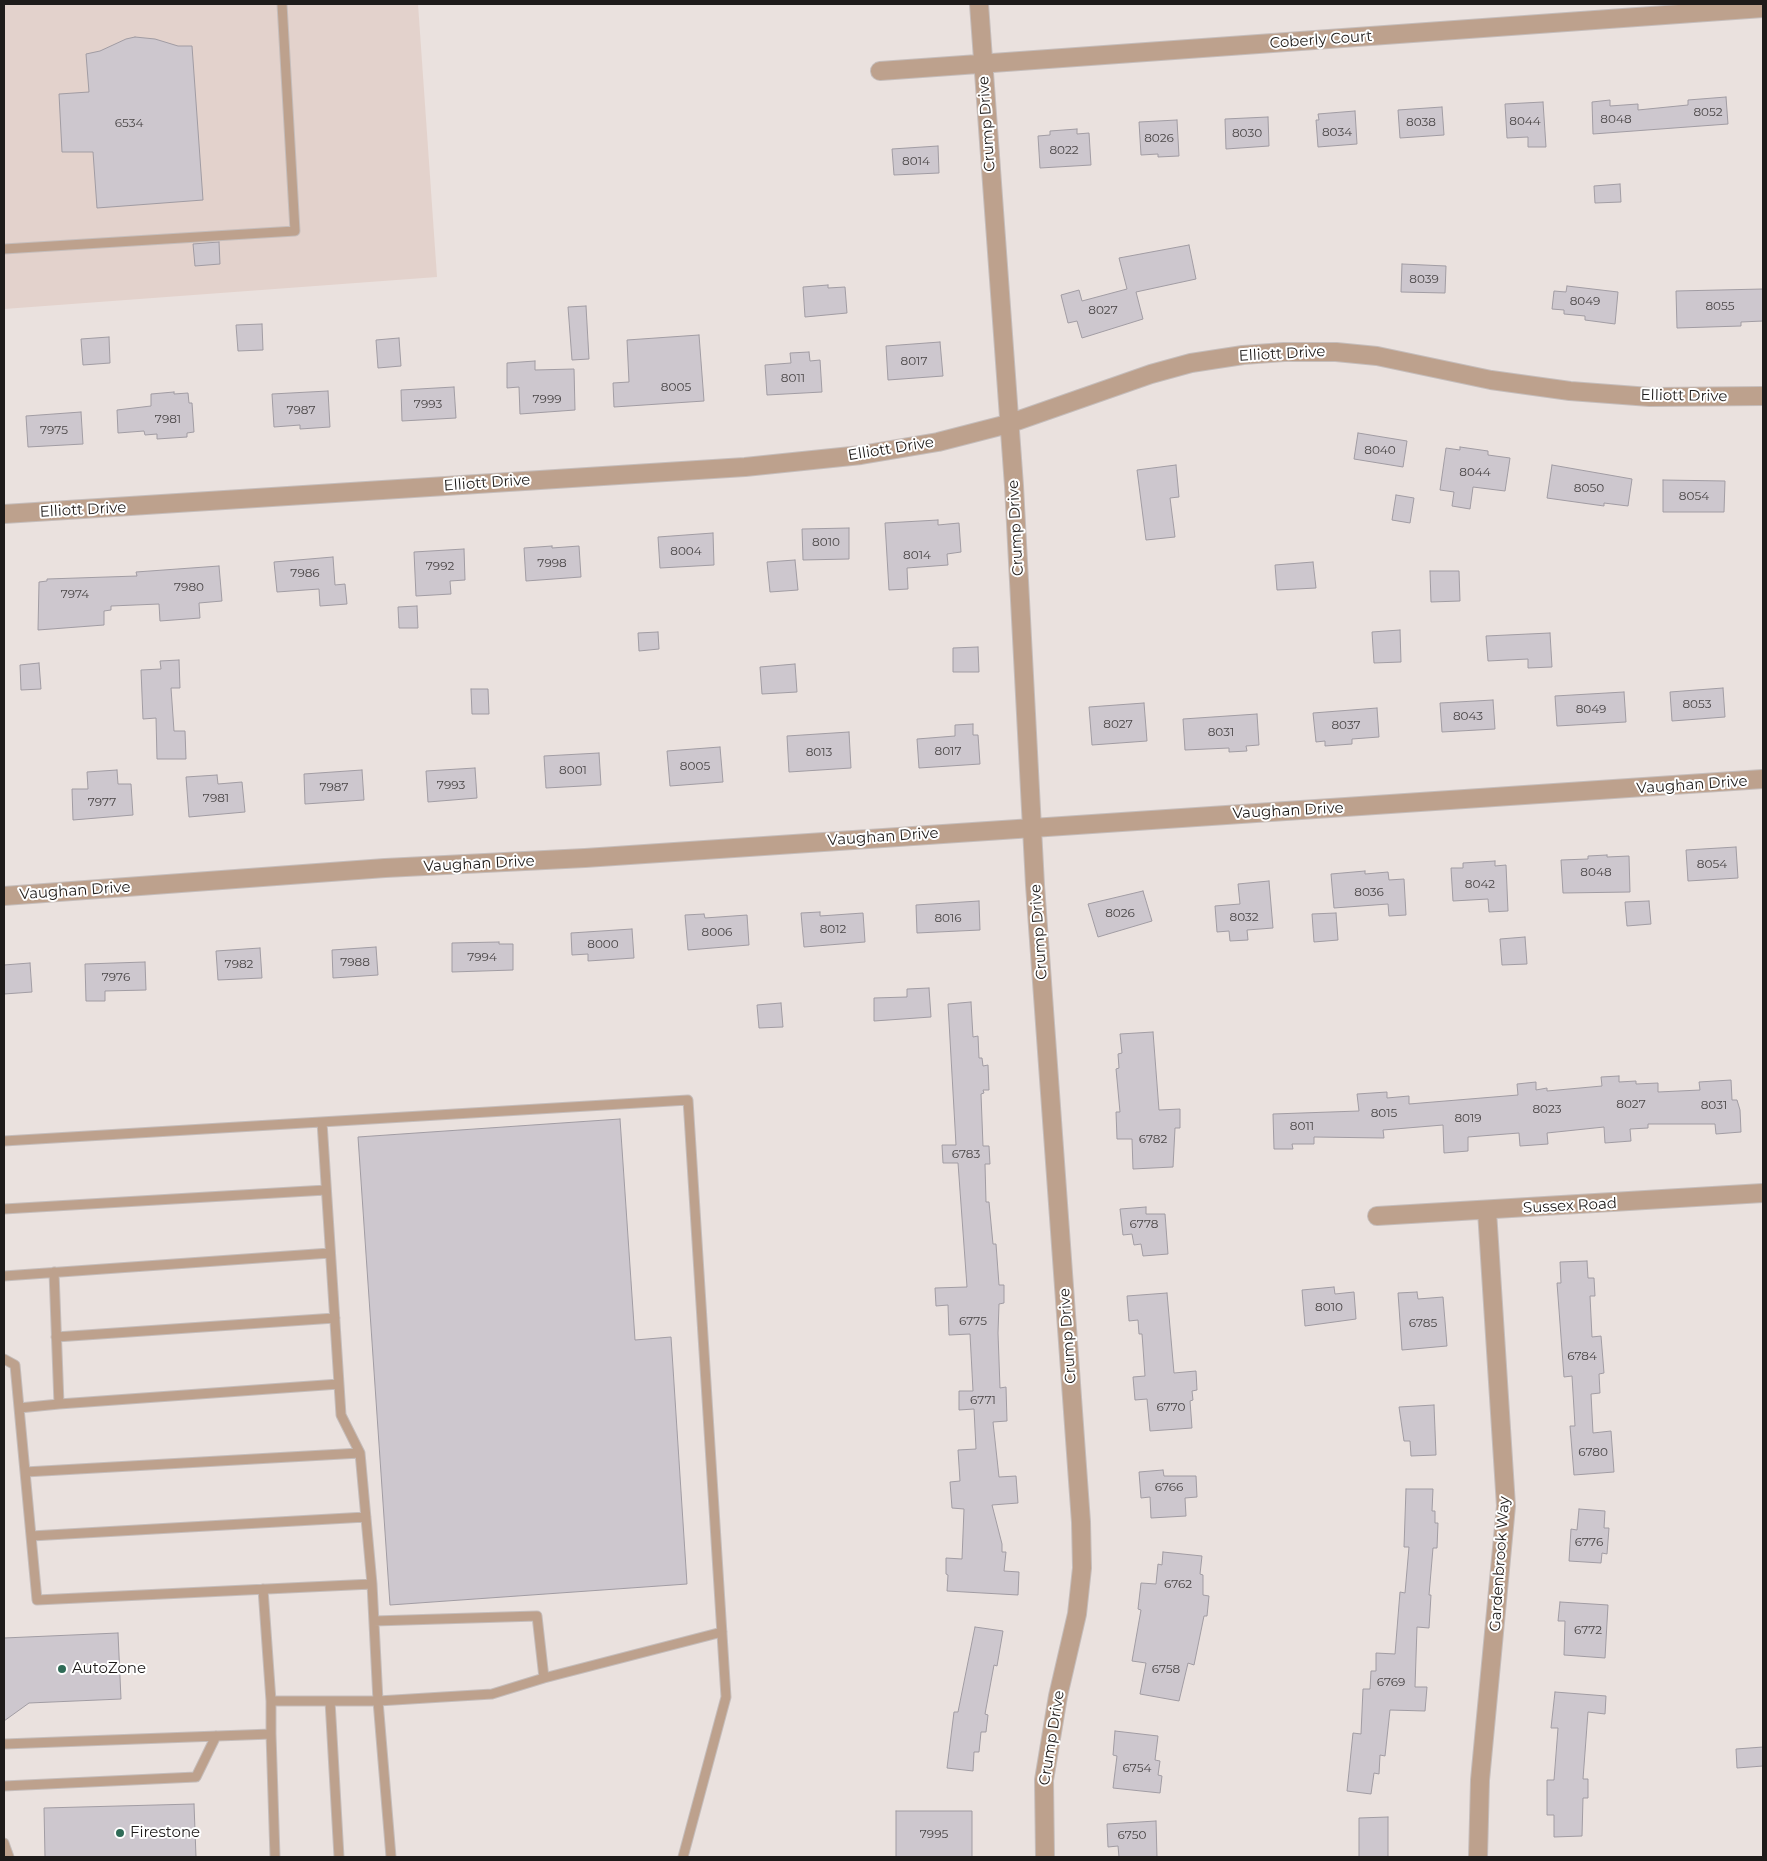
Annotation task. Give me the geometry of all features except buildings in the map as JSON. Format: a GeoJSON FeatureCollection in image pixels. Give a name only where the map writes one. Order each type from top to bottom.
{"type":"FeatureCollection","features":[{"type":"Feature","properties":{"kind":"street","name":"Crump Drive"},"geometry":{"type":"LineString","coordinates":[[979,4],[1080,1512],[1082,1568],[1077,1614],[1058,1696],[1044,1780],[1045,1857]]}},
{"type":"Feature","properties":{"kind":"street","name":"Coberly Court"},"geometry":{"type":"LineString","coordinates":[[880,71],[1763,8]]}},
{"type":"Feature","properties":{"kind":"street","name":"Elliott Drive"},"geometry":{"type":"LineString","coordinates":[[4,514],[745,467],[861,455],[938,442],[1008,424],[1151,374],[1191,363],[1243,355],[1284,352],[1336,352],[1378,356],[1491,380],[1570,391],[1650,397],[1763,396]]}},
{"type":"Feature","properties":{"kind":"street","name":"Vaughan Drive"},"geometry":{"type":"LineString","coordinates":[[4,896],[385,868],[595,857],[1763,779]]}},
{"type":"Feature","properties":{"kind":"street","name":"Sussex Road"},"geometry":{"type":"LineString","coordinates":[[1377,1216],[1763,1193]]}},
{"type":"Feature","properties":{"kind":"street","name":"Gardenbrook Way"},"geometry":{"type":"LineString","coordinates":[[1478,1857],[1480,1780],[1506,1506],[1487,1210]]}},
{"type":"Feature","properties":{"kind":"lane"},"geometry":{"type":"LineString","coordinates":[[4,249],[295,231],[282,4]]}},
{"type":"Feature","properties":{"kind":"lane"},"geometry":{"type":"LineString","coordinates":[[4,1141],[688,1100],[726,1696],[683,1857]]}},
{"type":"Feature","properties":{"kind":"lane"},"geometry":{"type":"LineString","coordinates":[[322,1122],[341,1415],[360,1453],[372,1584],[378,1701],[391,1857]]}},
{"type":"Feature","properties":{"kind":"lane"},"geometry":{"type":"LineString","coordinates":[[4,1209],[326,1190]]}},
{"type":"Feature","properties":{"kind":"lane"},"geometry":{"type":"LineString","coordinates":[[4,1276],[330,1253]]}},
{"type":"Feature","properties":{"kind":"lane"},"geometry":{"type":"LineString","coordinates":[[54,1272],[59,1404]]}},
{"type":"Feature","properties":{"kind":"lane"},"geometry":{"type":"LineString","coordinates":[[56,1337],[335,1318]]}},
{"type":"Feature","properties":{"kind":"lane"},"geometry":{"type":"LineString","coordinates":[[4,1359],[15,1365],[37,1600],[372,1584]]}},
{"type":"Feature","properties":{"kind":"lane"},"geometry":{"type":"LineString","coordinates":[[19,1408],[339,1384]]}},
{"type":"Feature","properties":{"kind":"lane"},"geometry":{"type":"LineString","coordinates":[[25,1472],[360,1453]]}},
{"type":"Feature","properties":{"kind":"lane"},"geometry":{"type":"LineString","coordinates":[[31,1536],[366,1517]]}},
{"type":"Feature","properties":{"kind":"lane"},"geometry":{"type":"LineString","coordinates":[[263,1589],[271,1701],[275,1857]]}},
{"type":"Feature","properties":{"kind":"lane"},"geometry":{"type":"LineString","coordinates":[[374,1621],[536,1616],[544,1678]]}},
{"type":"Feature","properties":{"kind":"lane"},"geometry":{"type":"LineString","coordinates":[[271,1701],[378,1701],[492,1694],[544,1678],[722,1632]]}},
{"type":"Feature","properties":{"kind":"lane"},"geometry":{"type":"LineString","coordinates":[[330,1701],[339,1857]]}},
{"type":"Feature","properties":{"kind":"lane"},"geometry":{"type":"LineString","coordinates":[[4,1744],[271,1734]]}},
{"type":"Feature","properties":{"kind":"lane"},"geometry":{"type":"LineString","coordinates":[[4,1786],[196,1777],[216,1736]]}},
{"type":"Feature","properties":{"kind":"lane"},"geometry":{"type":"LineString","coordinates":[[4,1843],[9,1857]]}},
{"type":"Feature","properties":{"kind":"shaded area"},"geometry":{"type":"Polygon","coordinates":[[[4,4],[418,4],[437,277],[4,309],[4,4]]]}},
{"type":"Feature","properties":{"kind":"place","name":"AutoZone"},"geometry":{"type":"Point","coordinates":[62,1669]}},
{"type":"Feature","properties":{"kind":"place","name":"Firestone"},"geometry":{"type":"Point","coordinates":[120,1833]}}]}
